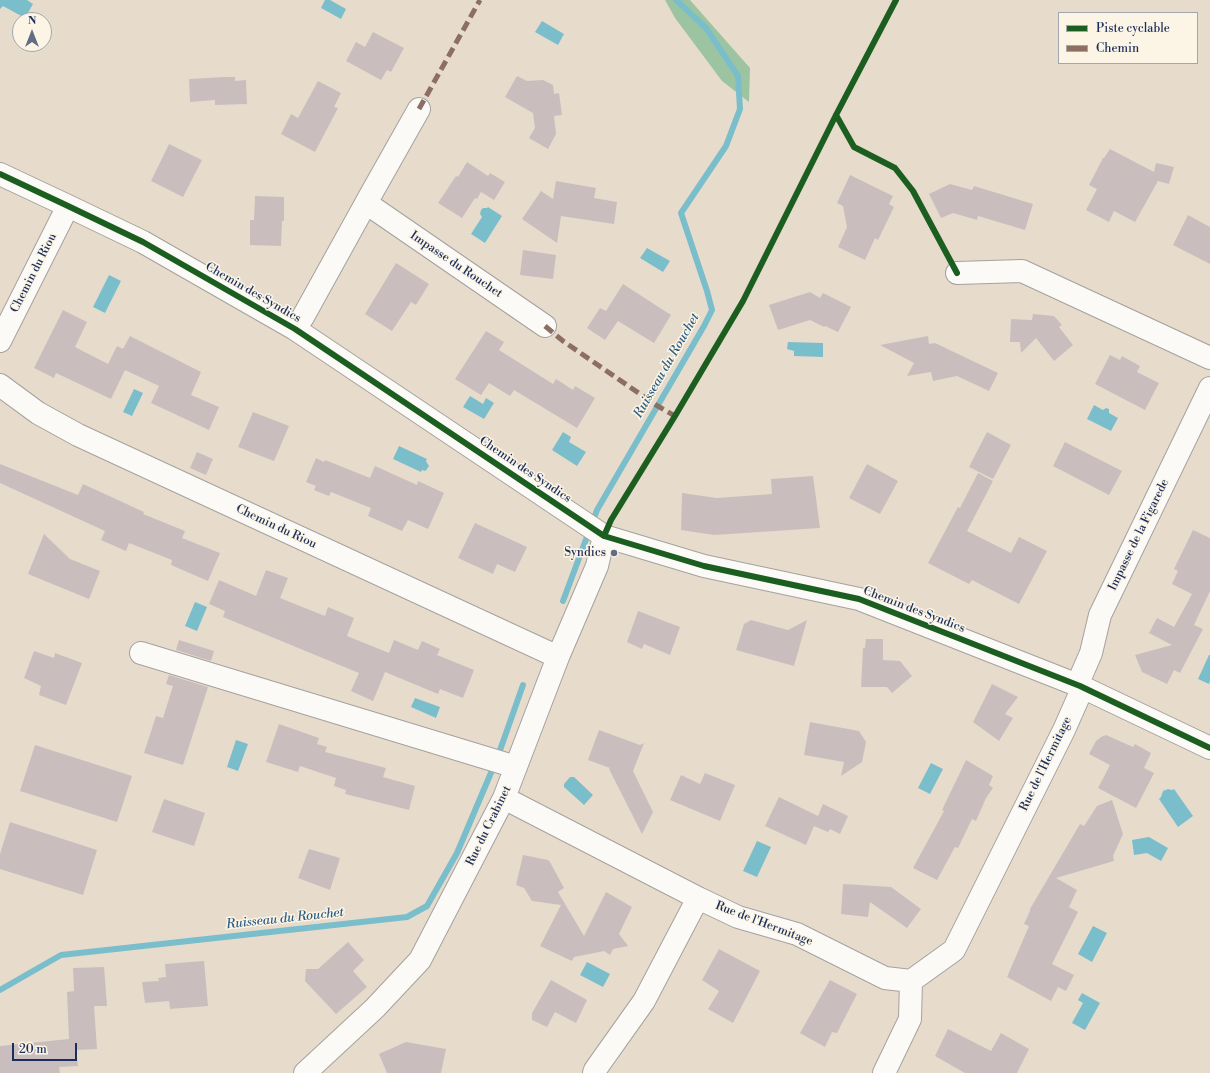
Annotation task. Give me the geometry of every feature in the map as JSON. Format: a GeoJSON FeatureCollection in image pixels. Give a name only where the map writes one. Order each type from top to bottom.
{"type":"FeatureCollection","features":[{"type":"Feature","properties":{"kind":"street"},"geometry":{"type":"LineString","coordinates":[[295,329],[420,109]]}},
{"type":"Feature","properties":{"kind":"street","name":"Chemin des Syndics"},"geometry":{"type":"LineString","coordinates":[[0,174],[143,242],[295,329],[596,530],[704,566],[859,599],[1080,686],[1210,748]]}},
{"type":"Feature","properties":{"kind":"street","name":"Impasse du Rouchet"},"geometry":{"type":"LineString","coordinates":[[366,203],[545,326]]}},
{"type":"Feature","properties":{"kind":"street","name":"Chemin du Riou"},"geometry":{"type":"LineString","coordinates":[[0,341],[68,206]]}},
{"type":"Feature","properties":{"kind":"street"},"geometry":{"type":"LineString","coordinates":[[957,273],[1022,271],[1210,358]]}},
{"type":"Feature","properties":{"kind":"street","name":"Chemin du Riou"},"geometry":{"type":"LineString","coordinates":[[0,385],[38,413],[78,435],[558,657]]}},
{"type":"Feature","properties":{"kind":"street","name":"Impasse de la Figarede"},"geometry":{"type":"LineString","coordinates":[[1080,686],[1081,676],[1091,653],[1100,615],[1210,388]]}},
{"type":"Feature","properties":{"kind":"street","name":"Rue du Crabinet"},"geometry":{"type":"LineString","coordinates":[[305,1073],[375,1008],[420,960],[504,798],[558,657],[597,566],[596,530]]}},
{"type":"Feature","properties":{"kind":"street"},"geometry":{"type":"LineString","coordinates":[[140,653],[516,767]]}},
{"type":"Feature","properties":{"kind":"street","name":"Rue de l'Hermitage"},"geometry":{"type":"LineString","coordinates":[[504,798],[738,917],[797,934],[885,978],[911,981],[954,950],[1064,730],[1079,696],[1080,686]]}},
{"type":"Feature","properties":{"kind":"street"},"geometry":{"type":"LineString","coordinates":[[594,1073],[644,1001],[698,898]]}},
{"type":"Feature","properties":{"kind":"street"},"geometry":{"type":"LineString","coordinates":[[884,1073],[910,1019],[911,981]]}},
{"type":"Feature","properties":{"kind":"green space"},"geometry":{"type":"Polygon","coordinates":[[[665,0],[690,0],[750,68],[749,102],[722,81],[675,18],[665,0]]]}},
{"type":"Feature","properties":{"kind":"water"},"geometry":{"type":"Polygon","coordinates":[[[0,0],[27,0],[33,4],[28,12],[14,12],[3,6],[0,9],[0,0]]]}},
{"type":"Feature","properties":{"kind":"water"},"geometry":{"type":"Polygon","coordinates":[[[325,0],[330,0],[346,9],[341,19],[321,8],[325,0]]]}},
{"type":"Feature","properties":{"kind":"water"},"geometry":{"type":"Polygon","coordinates":[[[542,21],[564,34],[558,45],[535,32],[542,21]]]}},
{"type":"Feature","properties":{"kind":"water"},"geometry":{"type":"Polygon","coordinates":[[[488,207],[502,216],[485,243],[471,234],[482,217],[480,214],[481,210],[488,207]]]}},
{"type":"Feature","properties":{"kind":"water"},"geometry":{"type":"Polygon","coordinates":[[[647,248],[670,261],[663,272],[640,258],[647,248]]]}},
{"type":"Feature","properties":{"kind":"water"},"geometry":{"type":"Polygon","coordinates":[[[109,275],[121,281],[105,313],[93,307],[109,275]]]}},
{"type":"Feature","properties":{"kind":"water"},"geometry":{"type":"Polygon","coordinates":[[[788,342],[823,343],[823,357],[794,356],[794,351],[787,349],[788,342]]]}},
{"type":"Feature","properties":{"kind":"water"},"geometry":{"type":"Polygon","coordinates":[[[134,389],[143,393],[132,416],[123,412],[134,389]]]}},
{"type":"Feature","properties":{"kind":"water"},"geometry":{"type":"Polygon","coordinates":[[[470,396],[483,404],[486,398],[494,403],[484,419],[463,407],[470,396]]]}},
{"type":"Feature","properties":{"kind":"water"},"geometry":{"type":"Polygon","coordinates":[[[1094,405],[1103,410],[1106,408],[1109,409],[1109,413],[1118,418],[1111,431],[1087,419],[1094,405]]]}},
{"type":"Feature","properties":{"kind":"water"},"geometry":{"type":"Polygon","coordinates":[[[563,432],[571,437],[569,442],[586,452],[577,466],[552,450],[563,432]]]}},
{"type":"Feature","properties":{"kind":"water"},"geometry":{"type":"Polygon","coordinates":[[[399,446],[427,459],[426,461],[429,466],[427,469],[425,471],[422,470],[421,472],[393,459],[399,446]]]}},
{"type":"Feature","properties":{"kind":"water"},"geometry":{"type":"Polygon","coordinates":[[[195,602],[207,607],[197,631],[185,626],[195,602]]]}},
{"type":"Feature","properties":{"kind":"water"},"geometry":{"type":"Polygon","coordinates":[[[1209,655],[1210,681],[1209,684],[1198,679],[1209,655]]]}},
{"type":"Feature","properties":{"kind":"water"},"geometry":{"type":"Polygon","coordinates":[[[415,698],[440,707],[436,718],[411,707],[415,698]]]}},
{"type":"Feature","properties":{"kind":"water"},"geometry":{"type":"Polygon","coordinates":[[[236,740],[248,744],[238,771],[227,767],[236,740]]]}},
{"type":"Feature","properties":{"kind":"water"},"geometry":{"type":"Polygon","coordinates":[[[931,763],[943,769],[930,794],[918,788],[931,763]]]}},
{"type":"Feature","properties":{"kind":"water"},"geometry":{"type":"Polygon","coordinates":[[[570,777],[574,777],[593,795],[584,805],[564,787],[564,784],[570,777]]]}},
{"type":"Feature","properties":{"kind":"water"},"geometry":{"type":"Polygon","coordinates":[[[1174,789],[1193,816],[1178,827],[1159,799],[1163,791],[1174,789]]]}},
{"type":"Feature","properties":{"kind":"water"},"geometry":{"type":"Polygon","coordinates":[[[1149,837],[1168,848],[1161,861],[1147,853],[1134,855],[1132,840],[1149,837]]]}},
{"type":"Feature","properties":{"kind":"water"},"geometry":{"type":"Polygon","coordinates":[[[757,841],[771,847],[757,877],[743,871],[757,841]]]}},
{"type":"Feature","properties":{"kind":"water"},"geometry":{"type":"Polygon","coordinates":[[[1093,926],[1107,933],[1092,962],[1078,954],[1093,926]]]}},
{"type":"Feature","properties":{"kind":"water"},"geometry":{"type":"Polygon","coordinates":[[[587,962],[610,974],[603,987],[580,975],[587,962]]]}},
{"type":"Feature","properties":{"kind":"water"},"geometry":{"type":"Polygon","coordinates":[[[1082,993],[1100,1003],[1085,1030],[1072,1023],[1083,1003],[1078,1000],[1082,993]]]}},
{"type":"Feature","properties":{"kind":"building"},"geometry":{"type":"Polygon","coordinates":[[[373,32],[404,48],[391,72],[387,70],[381,80],[346,61],[356,42],[365,47],[373,32]]]}},
{"type":"Feature","properties":{"kind":"building"},"geometry":{"type":"Polygon","coordinates":[[[517,76],[527,81],[543,80],[553,85],[554,94],[559,93],[562,115],[554,116],[556,134],[548,149],[529,138],[535,128],[533,113],[505,97],[517,76]]]}},
{"type":"Feature","properties":{"kind":"building"},"geometry":{"type":"Polygon","coordinates":[[[235,77],[235,81],[246,80],[247,104],[215,105],[215,100],[190,102],[189,79],[235,77]]]}},
{"type":"Feature","properties":{"kind":"building"},"geometry":{"type":"Polygon","coordinates":[[[318,81],[341,93],[334,107],[338,108],[315,152],[281,134],[291,114],[298,118],[318,81]]]}},
{"type":"Feature","properties":{"kind":"building"},"geometry":{"type":"Polygon","coordinates":[[[169,144],[202,160],[183,197],[151,181],[169,144]]]}},
{"type":"Feature","properties":{"kind":"building"},"geometry":{"type":"Polygon","coordinates":[[[1110,149],[1154,172],[1156,163],[1174,167],[1169,184],[1158,181],[1135,222],[1114,211],[1109,222],[1086,210],[1097,189],[1089,185],[1103,158],[1110,149]]]}},
{"type":"Feature","properties":{"kind":"building"},"geometry":{"type":"Polygon","coordinates":[[[467,162],[488,176],[490,173],[505,182],[494,200],[481,192],[477,199],[475,198],[462,218],[438,203],[456,176],[458,177],[467,162]]]}},
{"type":"Feature","properties":{"kind":"building"},"geometry":{"type":"Polygon","coordinates":[[[850,175],[893,196],[889,204],[894,207],[878,240],[875,238],[865,260],[838,247],[847,227],[843,206],[837,203],[850,175]]]}},
{"type":"Feature","properties":{"kind":"building"},"geometry":{"type":"Polygon","coordinates":[[[556,181],[596,188],[594,198],[617,202],[614,224],[561,216],[557,243],[522,219],[541,191],[553,199],[556,181]]]}},
{"type":"Feature","properties":{"kind":"building"},"geometry":{"type":"Polygon","coordinates":[[[950,184],[972,190],[974,186],[1033,204],[1025,230],[978,216],[977,220],[953,213],[941,218],[929,194],[950,184]]]}},
{"type":"Feature","properties":{"kind":"building"},"geometry":{"type":"Polygon","coordinates":[[[255,196],[284,197],[284,221],[282,221],[281,246],[250,245],[250,220],[254,220],[255,196]]]}},
{"type":"Feature","properties":{"kind":"building"},"geometry":{"type":"Polygon","coordinates":[[[1188,215],[1210,227],[1210,264],[1173,245],[1188,215]]]}},
{"type":"Feature","properties":{"kind":"building"},"geometry":{"type":"Polygon","coordinates":[[[523,250],[556,255],[553,279],[520,275],[523,250]]]}},
{"type":"Feature","properties":{"kind":"building"},"geometry":{"type":"Polygon","coordinates":[[[396,263],[429,284],[416,305],[411,302],[392,331],[365,314],[396,263]]]}},
{"type":"Feature","properties":{"kind":"building"},"geometry":{"type":"Polygon","coordinates":[[[623,284],[671,315],[654,343],[618,321],[605,340],[587,328],[600,308],[606,311],[623,284]]]}},
{"type":"Feature","properties":{"kind":"building"},"geometry":{"type":"Polygon","coordinates":[[[810,292],[820,298],[823,293],[851,307],[838,332],[810,320],[778,330],[769,305],[810,292]]]}},
{"type":"Feature","properties":{"kind":"building"},"geometry":{"type":"Polygon","coordinates":[[[63,310],[87,322],[75,347],[108,364],[117,346],[123,349],[130,336],[201,372],[191,395],[219,407],[209,430],[151,403],[159,386],[125,370],[111,399],[56,373],[54,378],[34,368],[63,310]]]}},
{"type":"Feature","properties":{"kind":"building"},"geometry":{"type":"Polygon","coordinates":[[[1033,314],[1054,316],[1062,325],[1059,327],[1073,345],[1054,361],[1036,338],[1021,353],[1020,342],[1010,342],[1011,319],[1032,320],[1033,314]]]}},
{"type":"Feature","properties":{"kind":"building"},"geometry":{"type":"Polygon","coordinates":[[[486,331],[504,342],[499,350],[553,384],[556,379],[573,390],[575,386],[595,398],[577,428],[514,390],[510,396],[489,383],[481,395],[455,379],[486,331]]]}},
{"type":"Feature","properties":{"kind":"building"},"geometry":{"type":"Polygon","coordinates":[[[928,336],[929,344],[935,343],[998,373],[989,391],[957,376],[933,381],[931,372],[907,376],[914,363],[880,345],[928,336]]]}},
{"type":"Feature","properties":{"kind":"building"},"geometry":{"type":"Polygon","coordinates":[[[1110,355],[1120,360],[1122,356],[1140,366],[1137,372],[1159,383],[1145,410],[1095,384],[1110,355]]]}},
{"type":"Feature","properties":{"kind":"building"},"geometry":{"type":"Polygon","coordinates":[[[253,412],[289,426],[274,461],[238,447],[253,412]]]}},
{"type":"Feature","properties":{"kind":"building"},"geometry":{"type":"Polygon","coordinates":[[[987,432],[1011,445],[993,479],[969,467],[987,432]]]}},
{"type":"Feature","properties":{"kind":"building"},"geometry":{"type":"Polygon","coordinates":[[[1065,442],[1122,471],[1109,495],[1053,466],[1065,442]]]}},
{"type":"Feature","properties":{"kind":"building"},"geometry":{"type":"Polygon","coordinates":[[[197,452],[213,459],[206,475],[190,468],[197,452]]]}},
{"type":"Feature","properties":{"kind":"building"},"geometry":{"type":"Polygon","coordinates":[[[316,458],[324,462],[325,460],[370,478],[375,466],[417,485],[418,481],[444,493],[428,529],[408,520],[402,531],[368,516],[371,508],[331,492],[329,496],[314,490],[316,486],[306,482],[316,458]]]}},
{"type":"Feature","properties":{"kind":"building"},"geometry":{"type":"Polygon","coordinates":[[[0,464],[78,495],[83,484],[144,512],[143,514],[185,531],[182,538],[220,553],[208,581],[171,565],[172,560],[129,543],[126,551],[101,540],[105,531],[0,483],[0,464]]]}},
{"type":"Feature","properties":{"kind":"building"},"geometry":{"type":"Polygon","coordinates":[[[867,464],[898,481],[880,514],[849,498],[867,464]]]}},
{"type":"Feature","properties":{"kind":"building"},"geometry":{"type":"Polygon","coordinates":[[[978,473],[993,481],[967,531],[1011,553],[1019,537],[1047,551],[1019,604],[972,580],[969,584],[928,563],[958,507],[960,508],[978,473]]]}},
{"type":"Feature","properties":{"kind":"building"},"geometry":{"type":"Polygon","coordinates":[[[813,476],[820,528],[714,535],[681,530],[682,493],[717,498],[772,494],[771,479],[813,476]]]}},
{"type":"Feature","properties":{"kind":"building"},"geometry":{"type":"Polygon","coordinates":[[[475,523],[527,547],[515,572],[497,564],[493,574],[458,558],[475,523]]]}},
{"type":"Feature","properties":{"kind":"building"},"geometry":{"type":"Polygon","coordinates":[[[1193,530],[1210,538],[1210,591],[1194,625],[1203,629],[1180,673],[1174,670],[1167,684],[1142,672],[1135,655],[1172,645],[1149,633],[1157,618],[1174,627],[1192,594],[1172,584],[1178,571],[1174,569],[1193,530]]]}},
{"type":"Feature","properties":{"kind":"building"},"geometry":{"type":"Polygon","coordinates":[[[44,534],[70,559],[100,571],[89,599],[28,574],[44,534]]]}},
{"type":"Feature","properties":{"kind":"building"},"geometry":{"type":"Polygon","coordinates":[[[266,570],[288,578],[280,598],[325,616],[328,607],[354,618],[347,636],[389,653],[394,640],[418,650],[422,641],[440,649],[437,655],[474,670],[463,698],[440,689],[438,694],[385,672],[373,701],[351,691],[359,673],[223,617],[225,611],[209,604],[219,580],[256,596],[266,570]]]}},
{"type":"Feature","properties":{"kind":"building"},"geometry":{"type":"Polygon","coordinates":[[[638,611],[680,627],[670,655],[644,644],[642,649],[627,642],[638,611]]]}},
{"type":"Feature","properties":{"kind":"building"},"geometry":{"type":"Polygon","coordinates":[[[751,620],[788,630],[807,620],[794,666],[736,650],[744,624],[751,620]]]}},
{"type":"Feature","properties":{"kind":"building"},"geometry":{"type":"Polygon","coordinates":[[[866,639],[883,639],[883,660],[900,661],[912,676],[892,693],[887,687],[861,687],[863,648],[865,648],[866,639]]]}},
{"type":"Feature","properties":{"kind":"building"},"geometry":{"type":"Polygon","coordinates":[[[179,640],[214,651],[211,661],[176,650],[179,640]]]}},
{"type":"Feature","properties":{"kind":"building"},"geometry":{"type":"Polygon","coordinates":[[[34,651],[54,658],[55,653],[82,663],[66,705],[39,695],[41,686],[24,678],[34,651]]]}},
{"type":"Feature","properties":{"kind":"building"},"geometry":{"type":"Polygon","coordinates":[[[169,675],[208,687],[183,765],[144,753],[156,716],[163,718],[173,686],[166,684],[169,675]]]}},
{"type":"Feature","properties":{"kind":"building"},"geometry":{"type":"Polygon","coordinates":[[[992,684],[1018,697],[1005,714],[1013,718],[999,741],[973,722],[992,684]]]}},
{"type":"Feature","properties":{"kind":"building"},"geometry":{"type":"Polygon","coordinates":[[[810,722],[859,731],[866,742],[862,762],[841,776],[844,762],[804,755],[810,722]]]}},
{"type":"Feature","properties":{"kind":"building"},"geometry":{"type":"Polygon","coordinates":[[[279,724],[319,738],[317,744],[327,747],[325,752],[386,768],[383,777],[415,786],[409,810],[345,794],[346,790],[334,786],[336,778],[300,766],[298,772],[266,762],[279,724]]]}},
{"type":"Feature","properties":{"kind":"building"},"geometry":{"type":"Polygon","coordinates":[[[599,730],[640,745],[644,743],[633,771],[653,812],[642,834],[609,769],[610,768],[588,760],[599,730]]]}},
{"type":"Feature","properties":{"kind":"building"},"geometry":{"type":"Polygon","coordinates":[[[1106,735],[1133,747],[1135,744],[1151,753],[1144,768],[1154,773],[1136,808],[1098,788],[1110,765],[1089,754],[1096,741],[1106,735]]]}},
{"type":"Feature","properties":{"kind":"building"},"geometry":{"type":"Polygon","coordinates":[[[35,745],[132,776],[117,822],[20,791],[35,745]]]}},
{"type":"Feature","properties":{"kind":"building"},"geometry":{"type":"Polygon","coordinates":[[[966,760],[993,776],[989,785],[993,788],[986,798],[976,821],[972,819],[958,848],[955,847],[937,880],[913,868],[944,811],[942,810],[966,760]]]}},
{"type":"Feature","properties":{"kind":"building"},"geometry":{"type":"Polygon","coordinates":[[[705,773],[735,785],[720,821],[670,800],[681,775],[700,784],[705,773]]]}},
{"type":"Feature","properties":{"kind":"building"},"geometry":{"type":"Polygon","coordinates":[[[779,797],[818,816],[823,804],[848,816],[840,834],[830,829],[828,832],[814,826],[806,845],[765,826],[779,797]]]}},
{"type":"Feature","properties":{"kind":"building"},"geometry":{"type":"Polygon","coordinates":[[[164,799],[205,813],[194,846],[152,832],[164,799]]]}},
{"type":"Feature","properties":{"kind":"building"},"geometry":{"type":"Polygon","coordinates":[[[1112,800],[1123,834],[1113,856],[1114,861],[1056,878],[1077,890],[1069,907],[1078,912],[1052,964],[1074,975],[1066,991],[1058,987],[1051,1001],[1007,977],[1029,926],[1024,924],[1030,909],[1080,824],[1084,826],[1097,806],[1112,800]]]}},
{"type":"Feature","properties":{"kind":"building"},"geometry":{"type":"Polygon","coordinates":[[[10,822],[97,850],[83,895],[0,869],[0,854],[10,822]]]}},
{"type":"Feature","properties":{"kind":"building"},"geometry":{"type":"Polygon","coordinates":[[[309,849],[340,858],[330,890],[298,878],[309,849]]]}},
{"type":"Feature","properties":{"kind":"building"},"geometry":{"type":"Polygon","coordinates":[[[523,855],[548,860],[550,862],[564,888],[558,892],[584,936],[606,892],[632,907],[619,934],[628,946],[613,949],[610,955],[604,951],[574,957],[572,961],[540,946],[561,905],[532,901],[524,888],[516,885],[523,855]]]}},
{"type":"Feature","properties":{"kind":"building"},"geometry":{"type":"Polygon","coordinates":[[[843,884],[891,887],[921,909],[907,928],[870,902],[868,917],[841,914],[843,884]]]}},
{"type":"Feature","properties":{"kind":"building"},"geometry":{"type":"Polygon","coordinates":[[[348,942],[364,960],[353,971],[367,987],[336,1014],[305,981],[306,969],[318,969],[348,942]]]}},
{"type":"Feature","properties":{"kind":"building"},"geometry":{"type":"Polygon","coordinates":[[[719,949],[760,971],[733,1023],[708,1009],[719,991],[702,980],[719,949]]]}},
{"type":"Feature","properties":{"kind":"building"},"geometry":{"type":"Polygon","coordinates":[[[204,961],[208,1006],[170,1009],[169,1001],[145,1003],[142,982],[159,981],[158,978],[166,977],[165,964],[204,961]]]}},
{"type":"Feature","properties":{"kind":"building"},"geometry":{"type":"Polygon","coordinates":[[[104,967],[107,1006],[94,1006],[97,1049],[76,1050],[78,1066],[59,1067],[60,1073],[0,1073],[0,1046],[69,1039],[67,992],[74,991],[73,968],[104,967]]]}},
{"type":"Feature","properties":{"kind":"building"},"geometry":{"type":"Polygon","coordinates":[[[551,980],[587,1000],[576,1023],[555,1012],[547,1027],[532,1020],[532,1013],[551,980]]]}},
{"type":"Feature","properties":{"kind":"building"},"geometry":{"type":"Polygon","coordinates":[[[830,980],[857,994],[837,1033],[832,1032],[825,1047],[800,1033],[830,980]]]}},
{"type":"Feature","properties":{"kind":"building"},"geometry":{"type":"Polygon","coordinates":[[[948,1029],[991,1051],[1001,1033],[1029,1049],[1017,1073],[965,1073],[935,1056],[948,1029]]]}},
{"type":"Feature","properties":{"kind":"building"},"geometry":{"type":"Polygon","coordinates":[[[406,1042],[446,1049],[441,1073],[387,1073],[379,1054],[406,1042]]]}},
{"type":"Feature","properties":{"kind":"waterway","name":"Ruisseau du Rouchet"},"geometry":{"type":"LineString","coordinates":[[563,601],[597,510],[712,310],[681,213],[726,146],[740,109],[738,76],[706,28],[676,0]]}},
{"type":"Feature","properties":{"kind":"waterway","name":"Ruisseau du Rouchet"},"geometry":{"type":"LineString","coordinates":[[499,753],[523,685]]}},
{"type":"Feature","properties":{"kind":"waterway","name":"Ruisseau du Rouchet"},"geometry":{"type":"LineString","coordinates":[[0,990],[61,955],[407,917],[427,906],[457,853],[493,768]]}},
{"type":"Feature","properties":{"kind":"marked path"},"geometry":{"type":"LineString","coordinates":[[419,109],[480,0]]}},
{"type":"Feature","properties":{"kind":"marked path"},"geometry":{"type":"LineString","coordinates":[[545,326],[563,341],[656,405],[675,416]]}},
{"type":"Feature","properties":{"kind":"cycle path"},"geometry":{"type":"LineString","coordinates":[[604,536],[611,520],[743,301],[836,115],[896,0]]}},
{"type":"Feature","properties":{"kind":"cycle path"},"geometry":{"type":"LineString","coordinates":[[836,115],[854,147],[895,168],[913,191],[957,273]]}},
{"type":"Feature","properties":{"kind":"cycle path"},"geometry":{"type":"LineString","coordinates":[[0,174],[143,242],[295,329],[604,536],[704,566],[859,599],[1080,686],[1210,748]]}},
{"type":"Feature","properties":{"kind":"place","name":"Syndics"},"geometry":{"type":"Point","coordinates":[614,553]}}]}
